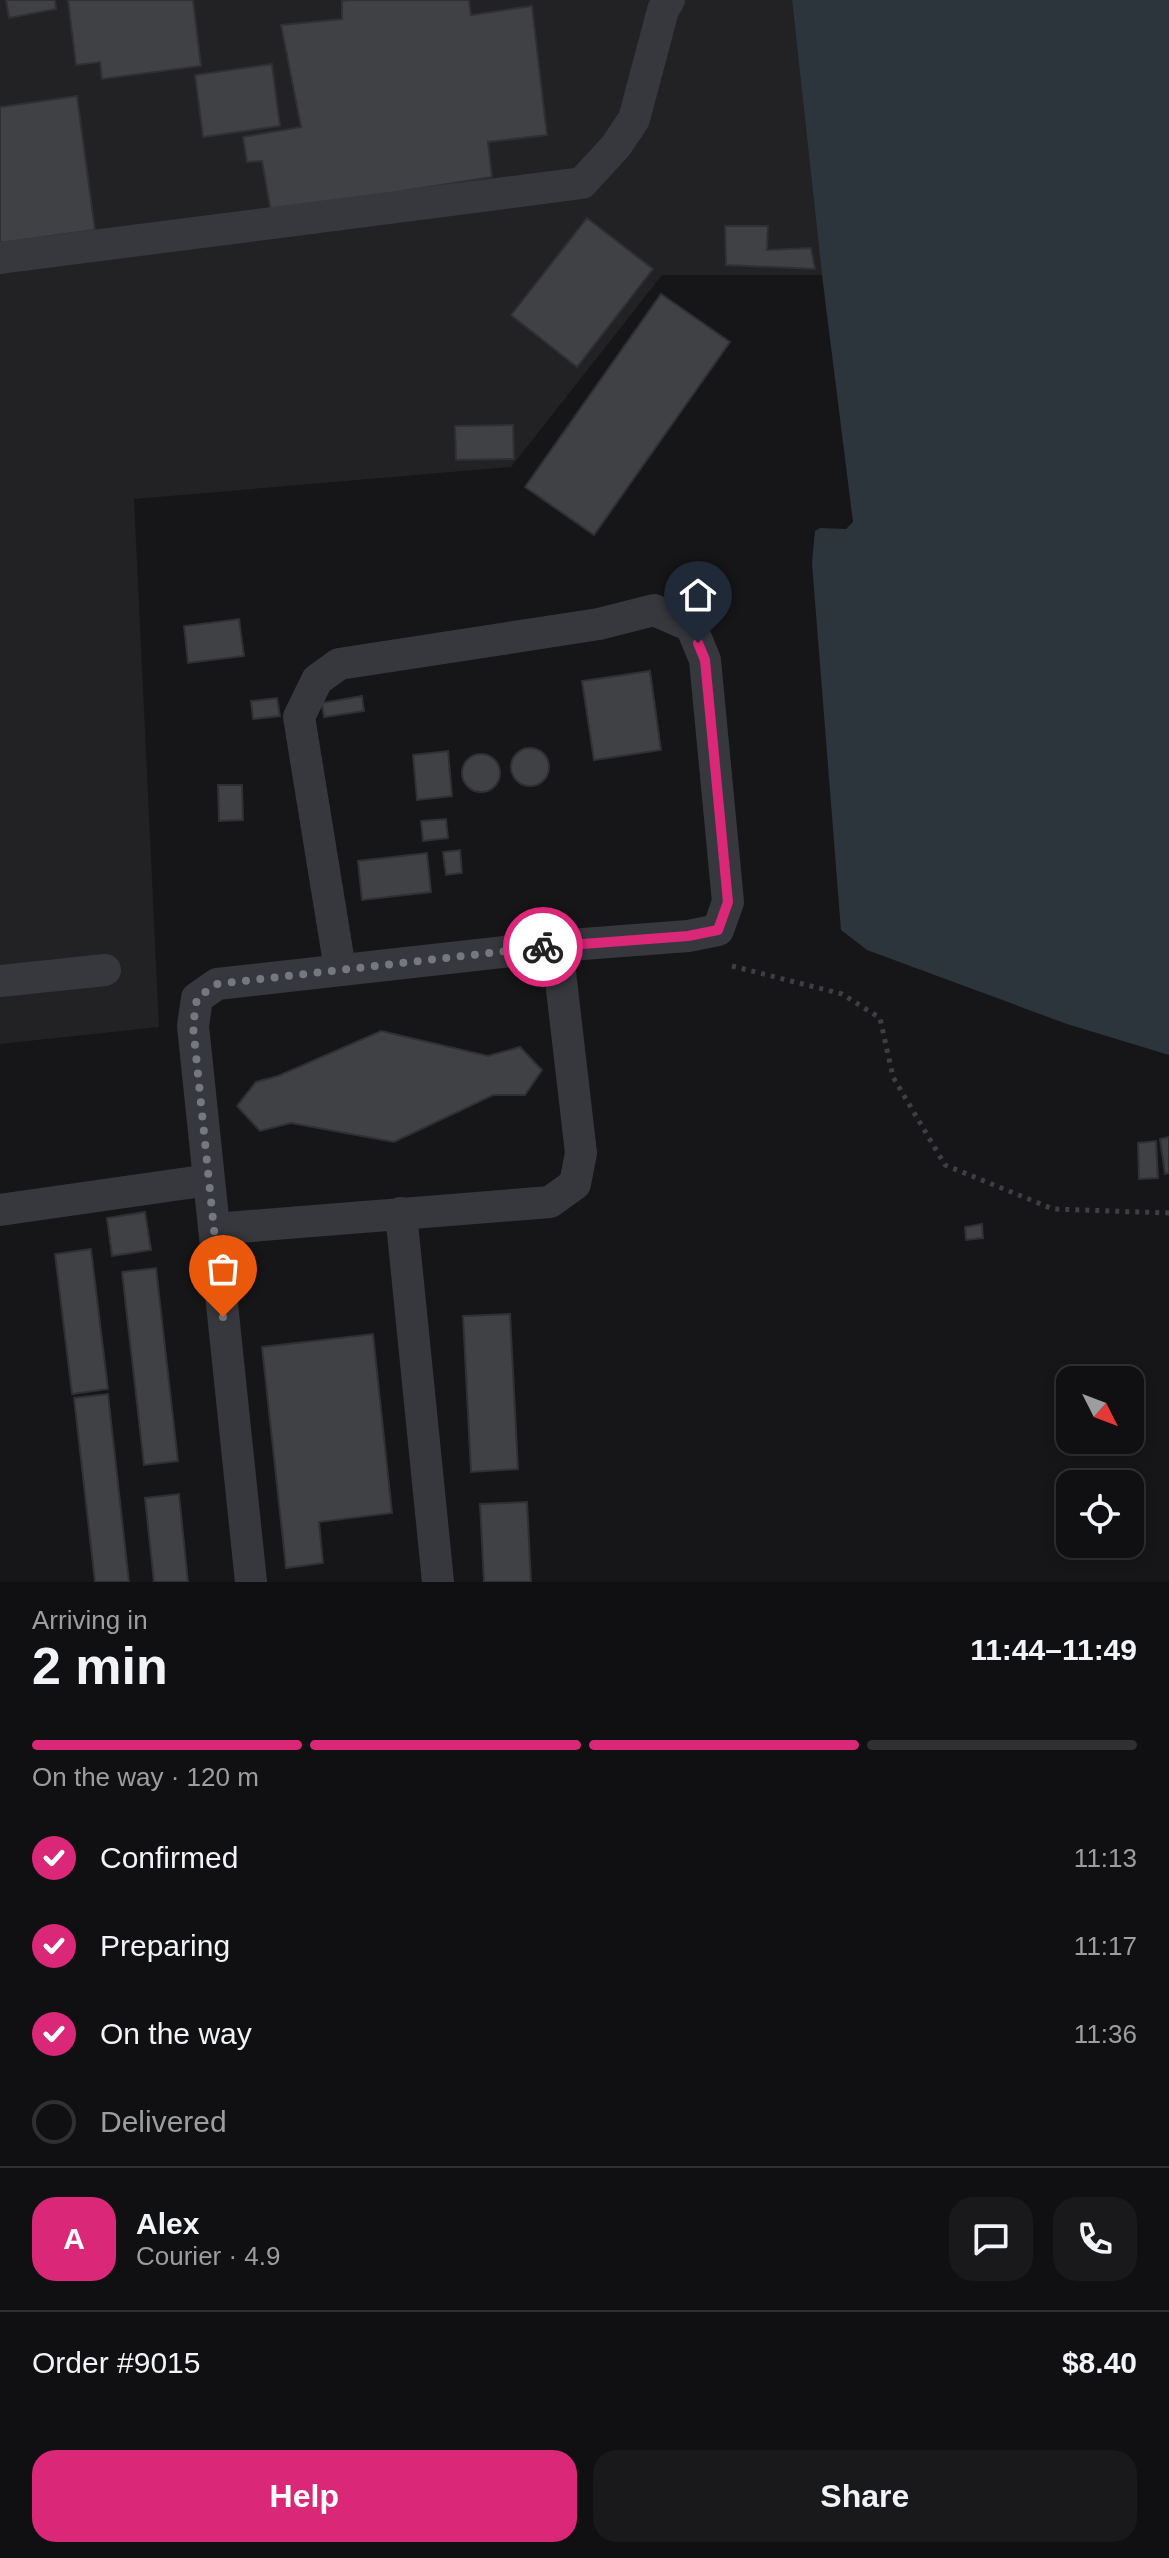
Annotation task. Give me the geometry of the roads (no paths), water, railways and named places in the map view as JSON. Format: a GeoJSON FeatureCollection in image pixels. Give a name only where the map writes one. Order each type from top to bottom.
{"type":"FeatureCollection","features":[{"type":"Feature","properties":{"kind":"street"},"geometry":{"type":"LineString","coordinates":[[0,258],[582,183],[616,146],[634,119],[663,10],[669,0]]}},
{"type":"Feature","properties":{"kind":"street"},"geometry":{"type":"LineString","coordinates":[[251,1582],[193,1026],[197,998],[217,984],[557,946],[688,936],[718,930],[728,902],[705,660],[691,626],[654,610],[599,624],[339,664],[317,680],[299,717],[340,969]]}},
{"type":"Feature","properties":{"kind":"street"},"geometry":{"type":"LineString","coordinates":[[214,1229],[550,1202],[575,1184],[581,1153],[557,946]]}},
{"type":"Feature","properties":{"kind":"street"},"geometry":{"type":"LineString","coordinates":[[0,981],[105,970]]}},
{"type":"Feature","properties":{"kind":"street"},"geometry":{"type":"LineString","coordinates":[[0,1210],[209,1180]]}},
{"type":"Feature","properties":{"kind":"street"},"geometry":{"type":"LineString","coordinates":[[401,1213],[438,1582]]}}]}
